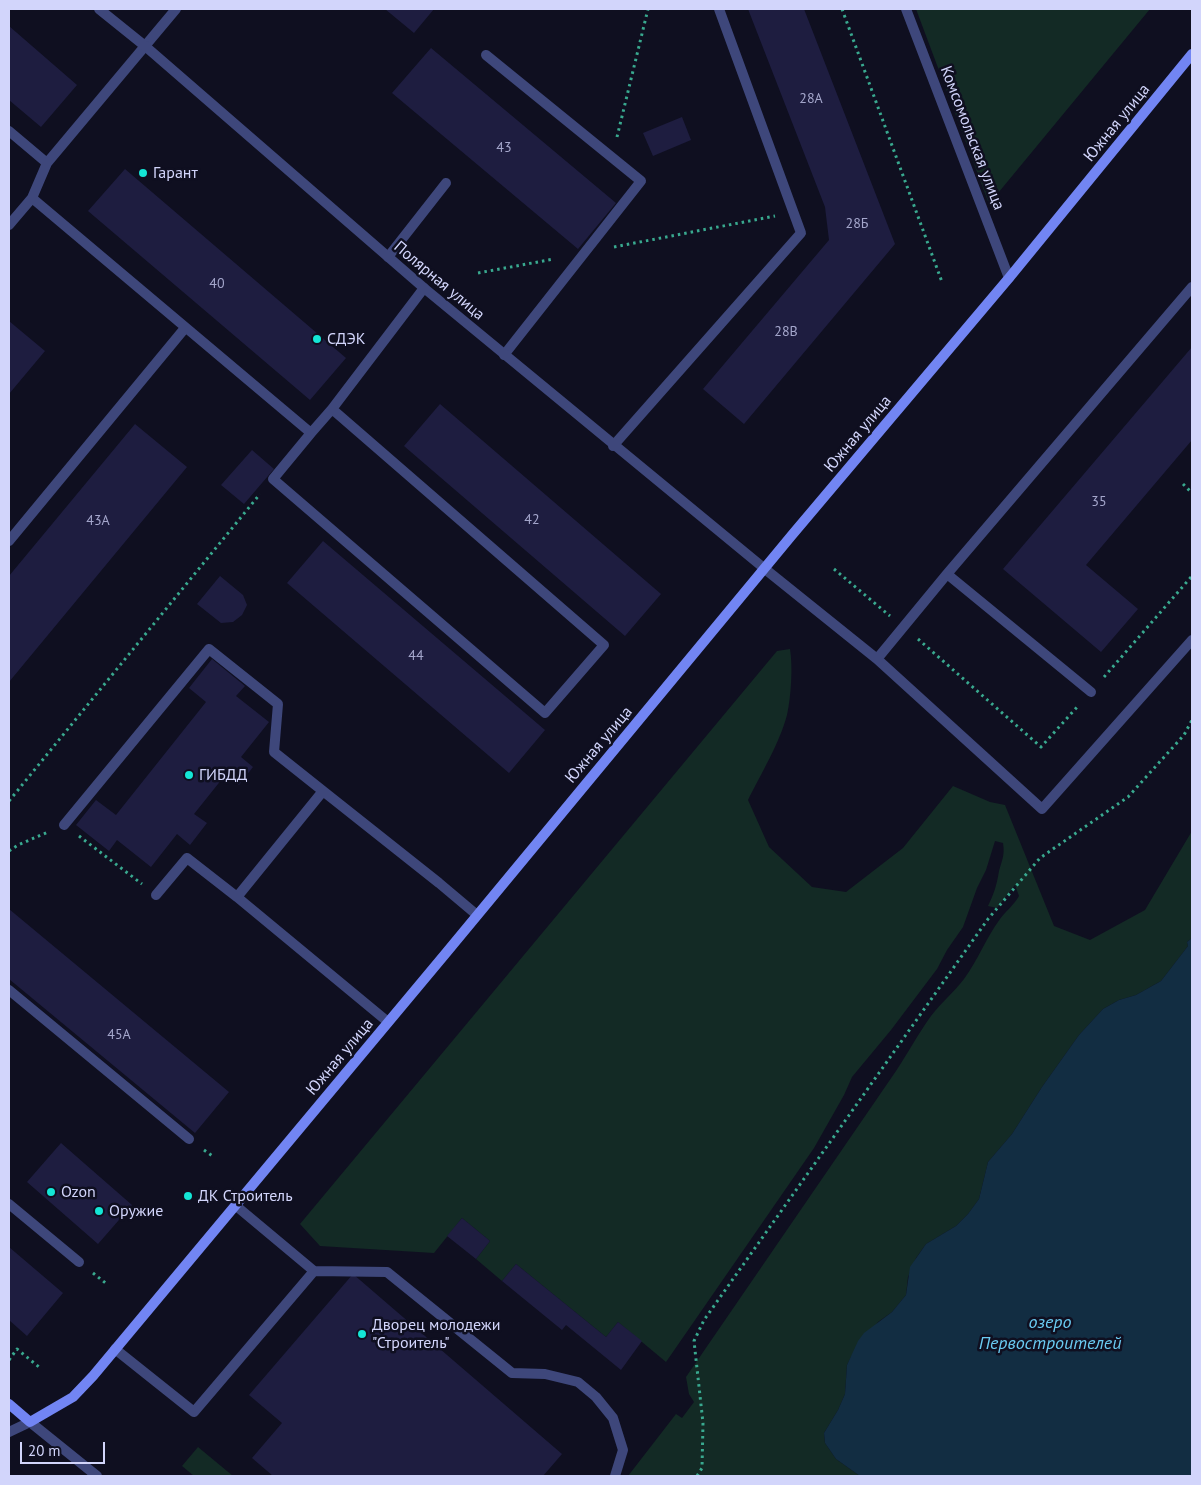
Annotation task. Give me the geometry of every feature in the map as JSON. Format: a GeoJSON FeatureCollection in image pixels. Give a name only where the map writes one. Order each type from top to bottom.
{"type":"FeatureCollection","features":[{"type":"Feature","properties":{"kind":"main road","name":"Южная улица"},"geometry":{"type":"LineString","coordinates":[[30,1422],[73,1397],[115,1349],[1009,278],[1192,54]]}},
{"type":"Feature","properties":{"kind":"main road"},"geometry":{"type":"LineString","coordinates":[[9,1404],[30,1422]]}},
{"type":"Feature","properties":{"kind":"street","name":"Полярная улица"},"geometry":{"type":"LineString","coordinates":[[99,9],[504,355],[877,660],[1042,809],[1192,640]]}},
{"type":"Feature","properties":{"kind":"street"},"geometry":{"type":"LineString","coordinates":[[9,225],[32,198],[47,164],[176,9]]}},
{"type":"Feature","properties":{"kind":"street"},"geometry":{"type":"LineString","coordinates":[[614,446],[800,233],[718,9]]}},
{"type":"Feature","properties":{"kind":"street","name":"Комсомольская улица"},"geometry":{"type":"LineString","coordinates":[[906,9],[1009,278]]}},
{"type":"Feature","properties":{"kind":"street"},"geometry":{"type":"LineString","coordinates":[[486,55],[641,181],[504,355]]}},
{"type":"Feature","properties":{"kind":"street"},"geometry":{"type":"LineString","coordinates":[[9,131],[47,164]]}},
{"type":"Feature","properties":{"kind":"street"},"geometry":{"type":"LineString","coordinates":[[388,257],[446,182]]}},
{"type":"Feature","properties":{"kind":"street"},"geometry":{"type":"LineString","coordinates":[[32,198],[311,433]]}},
{"type":"Feature","properties":{"kind":"street"},"geometry":{"type":"LineString","coordinates":[[877,660],[947,574],[1192,287]]}},
{"type":"Feature","properties":{"kind":"street"},"geometry":{"type":"LineString","coordinates":[[332,409],[604,645],[545,713],[273,479],[332,409],[424,288]]}},
{"type":"Feature","properties":{"kind":"street"},"geometry":{"type":"LineString","coordinates":[[9,541],[185,328]]}},
{"type":"Feature","properties":{"kind":"street"},"geometry":{"type":"LineString","coordinates":[[947,574],[1091,692]]}},
{"type":"Feature","properties":{"kind":"street"},"geometry":{"type":"LineString","coordinates":[[64,825],[209,649],[278,704],[274,752],[478,915]]}},
{"type":"Feature","properties":{"kind":"street"},"geometry":{"type":"LineString","coordinates":[[237,897],[323,791]]}},
{"type":"Feature","properties":{"kind":"street"},"geometry":{"type":"LineString","coordinates":[[156,895],[187,858],[388,1022]]}},
{"type":"Feature","properties":{"kind":"street"},"geometry":{"type":"LineString","coordinates":[[9,990],[189,1139]]}},
{"type":"Feature","properties":{"kind":"street"},"geometry":{"type":"LineString","coordinates":[[9,1204],[79,1262]]}},
{"type":"Feature","properties":{"kind":"street"},"geometry":{"type":"LineString","coordinates":[[236,1205],[314,1271],[387,1272],[512,1373],[545,1374],[578,1382],[596,1397],[613,1418],[623,1450],[615,1476]]}},
{"type":"Feature","properties":{"kind":"street"},"geometry":{"type":"LineString","coordinates":[[115,1349],[194,1412],[314,1271]]}},
{"type":"Feature","properties":{"kind":"street"},"geometry":{"type":"LineString","coordinates":[[30,1422],[97,1476]]}},
{"type":"Feature","properties":{"kind":"street","name":"Южная улица"},"geometry":{"type":"LineString","coordinates":[[9,1432],[30,1422]]}},
{"type":"Feature","properties":{"kind":"path"},"geometry":{"type":"LineString","coordinates":[[612,158],[648,9]]}},
{"type":"Feature","properties":{"kind":"path"},"geometry":{"type":"LineString","coordinates":[[842,9],[942,282]]}},
{"type":"Feature","properties":{"kind":"path"},"geometry":{"type":"LineString","coordinates":[[478,273],[793,213]]}},
{"type":"Feature","properties":{"kind":"path"},"geometry":{"type":"LineString","coordinates":[[9,801],[273,479]]}},
{"type":"Feature","properties":{"kind":"path"},"geometry":{"type":"LineString","coordinates":[[1183,484],[1192,493]]}},
{"type":"Feature","properties":{"kind":"path"},"geometry":{"type":"LineString","coordinates":[[697,1476],[702,1468],[703,1423],[694,1341],[704,1320],[988,919],[1040,858],[1128,797],[1184,735],[1192,720]]}},
{"type":"Feature","properties":{"kind":"path"},"geometry":{"type":"LineString","coordinates":[[9,852],[18,844],[64,825],[156,895]]}},
{"type":"Feature","properties":{"kind":"path"},"geometry":{"type":"LineString","coordinates":[[9,1360],[17,1349],[39,1367]]}},
{"type":"Feature","properties":{"kind":"green space"},"geometry":{"type":"Polygon","coordinates":[[[916,9],[1150,9],[989,204],[916,9]]]}},
{"type":"Feature","properties":{"kind":"green space"},"geometry":{"type":"Polygon","coordinates":[[[790,649],[791,682],[787,715],[775,747],[748,800],[769,847],[812,887],[846,892],[903,848],[953,786],[990,802],[1005,805],[1054,926],[1090,940],[1145,910],[1192,831],[1192,938],[1187,942],[1188,946],[1161,981],[1136,995],[1119,1000],[1103,1009],[1079,1035],[1012,1134],[988,1162],[979,1199],[956,1226],[926,1244],[916,1258],[908,1277],[906,1295],[892,1312],[878,1322],[851,1357],[847,1365],[845,1394],[824,1433],[825,1443],[836,1459],[860,1476],[628,1476],[676,1414],[682,1418],[694,1402],[689,1394],[686,1377],[896,1071],[926,1023],[964,979],[995,926],[1019,896],[1015,885],[997,908],[988,906],[995,889],[1003,857],[1003,843],[995,841],[986,870],[977,888],[963,927],[937,969],[891,1030],[852,1077],[814,1148],[666,1362],[618,1322],[606,1337],[516,1264],[502,1281],[476,1259],[490,1241],[462,1218],[434,1253],[320,1246],[300,1224],[777,651],[790,649]]]}},
{"type":"Feature","properties":{"kind":"green space"},"geometry":{"type":"Polygon","coordinates":[[[198,1447],[233,1476],[194,1476],[182,1466],[198,1447]]]}},
{"type":"Feature","properties":{"kind":"water","name":"озеро Первостроителей"},"geometry":{"type":"Polygon","coordinates":[[[1192,938],[1192,1476],[860,1476],[836,1459],[825,1443],[824,1433],[845,1394],[847,1365],[858,1341],[864,1333],[892,1312],[906,1295],[910,1267],[926,1244],[956,1226],[979,1199],[988,1162],[1012,1134],[1079,1035],[1103,1009],[1119,1000],[1136,995],[1161,981],[1188,946],[1187,942],[1192,938]]]}},
{"type":"Feature","properties":{"kind":"building"},"geometry":{"type":"Polygon","coordinates":[[[385,9],[434,9],[414,33],[385,9]]]}},
{"type":"Feature","properties":{"kind":"building"},"geometry":{"type":"Polygon","coordinates":[[[748,9],[804,9],[895,244],[744,424],[703,389],[829,240],[825,207],[748,9]]]}},
{"type":"Feature","properties":{"kind":"building"},"geometry":{"type":"Polygon","coordinates":[[[9,26],[77,85],[41,127],[9,100],[9,26]]]}},
{"type":"Feature","properties":{"kind":"building"},"geometry":{"type":"Polygon","coordinates":[[[431,48],[616,203],[578,249],[392,93],[431,48]]]}},
{"type":"Feature","properties":{"kind":"building"},"geometry":{"type":"Polygon","coordinates":[[[682,117],[691,140],[653,156],[643,133],[682,117]]]}},
{"type":"Feature","properties":{"kind":"building"},"geometry":{"type":"Polygon","coordinates":[[[125,169],[346,358],[310,400],[88,211],[125,169]]]}},
{"type":"Feature","properties":{"kind":"building"},"geometry":{"type":"Polygon","coordinates":[[[9,321],[45,351],[9,394],[9,321]]]}},
{"type":"Feature","properties":{"kind":"building"},"geometry":{"type":"Polygon","coordinates":[[[1192,347],[1192,440],[1086,565],[1138,609],[1101,652],[1003,569],[1192,347]]]}},
{"type":"Feature","properties":{"kind":"building"},"geometry":{"type":"Polygon","coordinates":[[[440,404],[661,594],[625,636],[404,446],[440,404]]]}},
{"type":"Feature","properties":{"kind":"building"},"geometry":{"type":"Polygon","coordinates":[[[135,424],[187,467],[9,682],[9,576],[135,424]]]}},
{"type":"Feature","properties":{"kind":"building"},"geometry":{"type":"Polygon","coordinates":[[[252,450],[274,469],[244,504],[221,485],[252,450]]]}},
{"type":"Feature","properties":{"kind":"building"},"geometry":{"type":"Polygon","coordinates":[[[323,541],[545,730],[509,773],[287,583],[323,541]]]}},
{"type":"Feature","properties":{"kind":"building"},"geometry":{"type":"Polygon","coordinates":[[[220,576],[243,595],[247,605],[242,615],[233,622],[221,623],[197,604],[220,576]]]}},
{"type":"Feature","properties":{"kind":"building"},"geometry":{"type":"Polygon","coordinates":[[[212,659],[245,686],[236,696],[269,722],[241,757],[253,767],[239,785],[226,774],[194,814],[207,823],[190,845],[177,834],[151,867],[117,840],[109,851],[76,825],[96,800],[116,815],[206,702],[189,688],[212,659]]]}},
{"type":"Feature","properties":{"kind":"building"},"geometry":{"type":"Polygon","coordinates":[[[9,909],[229,1092],[195,1133],[9,979],[9,909]]]}},
{"type":"Feature","properties":{"kind":"building"},"geometry":{"type":"Polygon","coordinates":[[[61,1143],[132,1205],[98,1244],[27,1182],[61,1143]]]}},
{"type":"Feature","properties":{"kind":"building"},"geometry":{"type":"Polygon","coordinates":[[[462,1218],[490,1241],[476,1259],[447,1236],[462,1218]]]}},
{"type":"Feature","properties":{"kind":"building"},"geometry":{"type":"Polygon","coordinates":[[[9,1247],[63,1293],[27,1336],[9,1320],[9,1247]]]}},
{"type":"Feature","properties":{"kind":"building"},"geometry":{"type":"Polygon","coordinates":[[[516,1264],[606,1337],[618,1322],[642,1341],[621,1370],[566,1325],[562,1330],[502,1281],[516,1264]]]}},
{"type":"Feature","properties":{"kind":"building","name":"Дворец молодежи \"Строитель\""},"geometry":{"type":"Polygon","coordinates":[[[353,1274],[562,1454],[543,1476],[273,1476],[252,1458],[282,1423],[249,1395],[353,1274]]]}},
{"type":"Feature","properties":{"kind":"place","name":"Гарант"},"geometry":{"type":"Point","coordinates":[143,173]}},
{"type":"Feature","properties":{"kind":"place","name":"СДЭК"},"geometry":{"type":"Point","coordinates":[317,339]}},
{"type":"Feature","properties":{"kind":"place","name":"ГИБДД"},"geometry":{"type":"Point","coordinates":[189,775]}},
{"type":"Feature","properties":{"kind":"place","name":"Ozon"},"geometry":{"type":"Point","coordinates":[51,1192]}},
{"type":"Feature","properties":{"kind":"place","name":"ДК Строитель"},"geometry":{"type":"Point","coordinates":[188,1196]}},
{"type":"Feature","properties":{"kind":"place","name":"Оружие"},"geometry":{"type":"Point","coordinates":[99,1211]}},
{"type":"Feature","properties":{"kind":"place","name":"Дворец молодежи \"Строитель\""},"geometry":{"type":"Point","coordinates":[362,1334]}}]}
